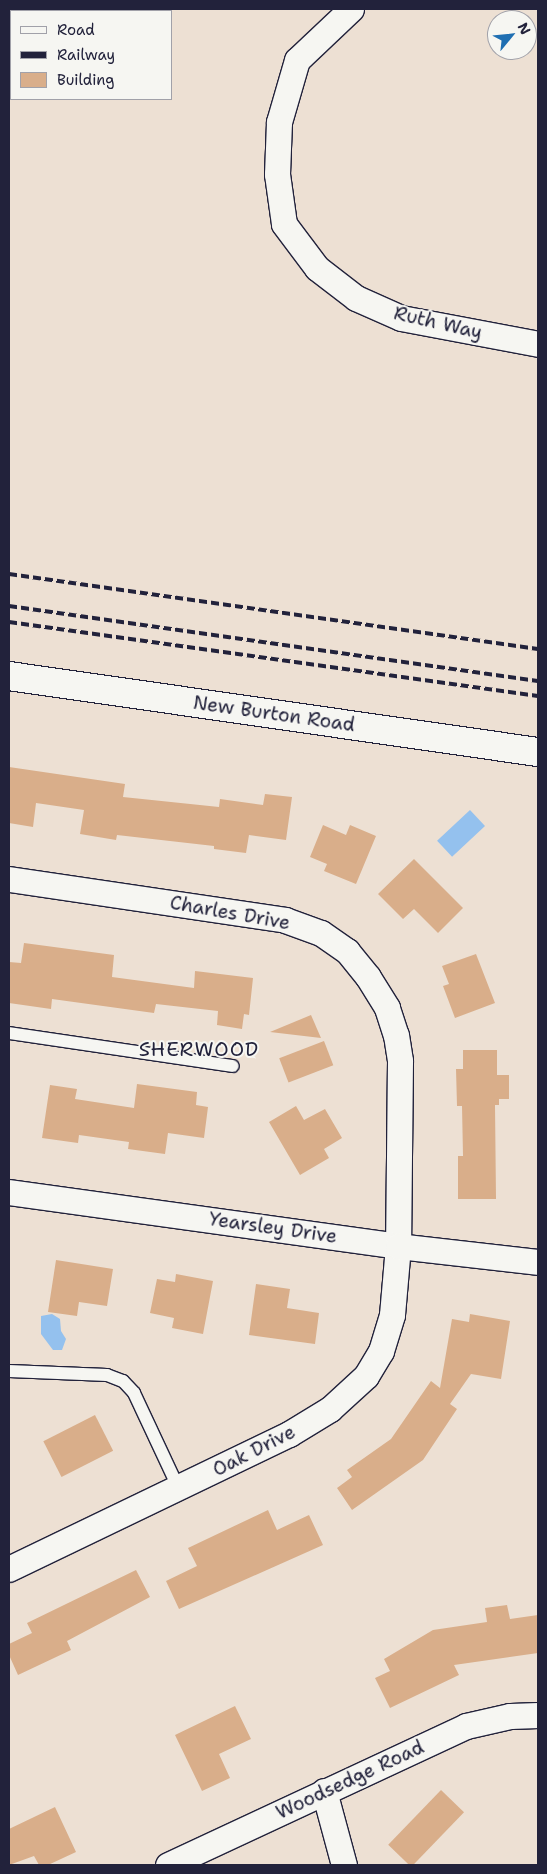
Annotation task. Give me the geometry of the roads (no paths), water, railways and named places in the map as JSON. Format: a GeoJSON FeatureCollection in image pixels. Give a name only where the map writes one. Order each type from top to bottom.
{"type":"FeatureCollection","features":[{"type":"Feature","properties":{"kind":"street","name":"Ruth Way"},"geometry":{"type":"LineString","coordinates":[[351,9],[297,60],[279,122],[276,174],[284,224],[317,268],[356,298],[402,318],[538,344]]}},
{"type":"Feature","properties":{"kind":"street","name":"New Burton Road"},"geometry":{"type":"LineString","coordinates":[[9,676],[538,752]]}},
{"type":"Feature","properties":{"kind":"street","name":"Charles Drive"},"geometry":{"type":"LineString","coordinates":[[9,878],[285,920],[321,933],[347,951],[387,1008],[396,1035],[400,1061],[398,1246]]}},
{"type":"Feature","properties":{"kind":"street","name":"Yearsley Drive"},"geometry":{"type":"LineString","coordinates":[[9,1192],[398,1246],[538,1262]]}},
{"type":"Feature","properties":{"kind":"street","name":"Oak Drive"},"geometry":{"type":"LineString","coordinates":[[9,1569],[179,1489],[305,1424],[330,1409],[366,1376],[381,1351],[392,1315],[398,1246]]}},
{"type":"Feature","properties":{"kind":"street","name":"Woodsedge Road"},"geometry":{"type":"LineString","coordinates":[[168,1865],[466,1726],[510,1716],[538,1715]]}},
{"type":"Feature","properties":{"kind":"street"},"geometry":{"type":"LineString","coordinates":[[324,1792],[344,1865]]}},
{"type":"Feature","properties":{"kind":"lane"},"geometry":{"type":"LineString","coordinates":[[9,1033],[233,1066]]}},
{"type":"Feature","properties":{"kind":"lane"},"geometry":{"type":"LineString","coordinates":[[9,1372],[106,1376],[122,1381],[134,1393],[179,1489]]}},
{"type":"Feature","properties":{"kind":"water"},"geometry":{"type":"Polygon","coordinates":[[[470,810],[485,826],[452,857],[437,841],[470,810]]]}},
{"type":"Feature","properties":{"kind":"water"},"geometry":{"type":"Polygon","coordinates":[[[52,1314],[60,1319],[61,1331],[66,1339],[62,1350],[53,1350],[41,1334],[41,1316],[52,1314]]]}},
{"type":"Feature","properties":{"kind":"railway"},"geometry":{"type":"LineString","coordinates":[[9,574],[538,649]]}},
{"type":"Feature","properties":{"kind":"railway"},"geometry":{"type":"LineString","coordinates":[[9,606],[538,681]]}},
{"type":"Feature","properties":{"kind":"railway"},"geometry":{"type":"LineString","coordinates":[[9,622],[538,696]]}},
{"type":"Feature","properties":{"kind":"district","name":"SHERWOOD"},"geometry":{"type":"Point","coordinates":[199,1049]}}]}
